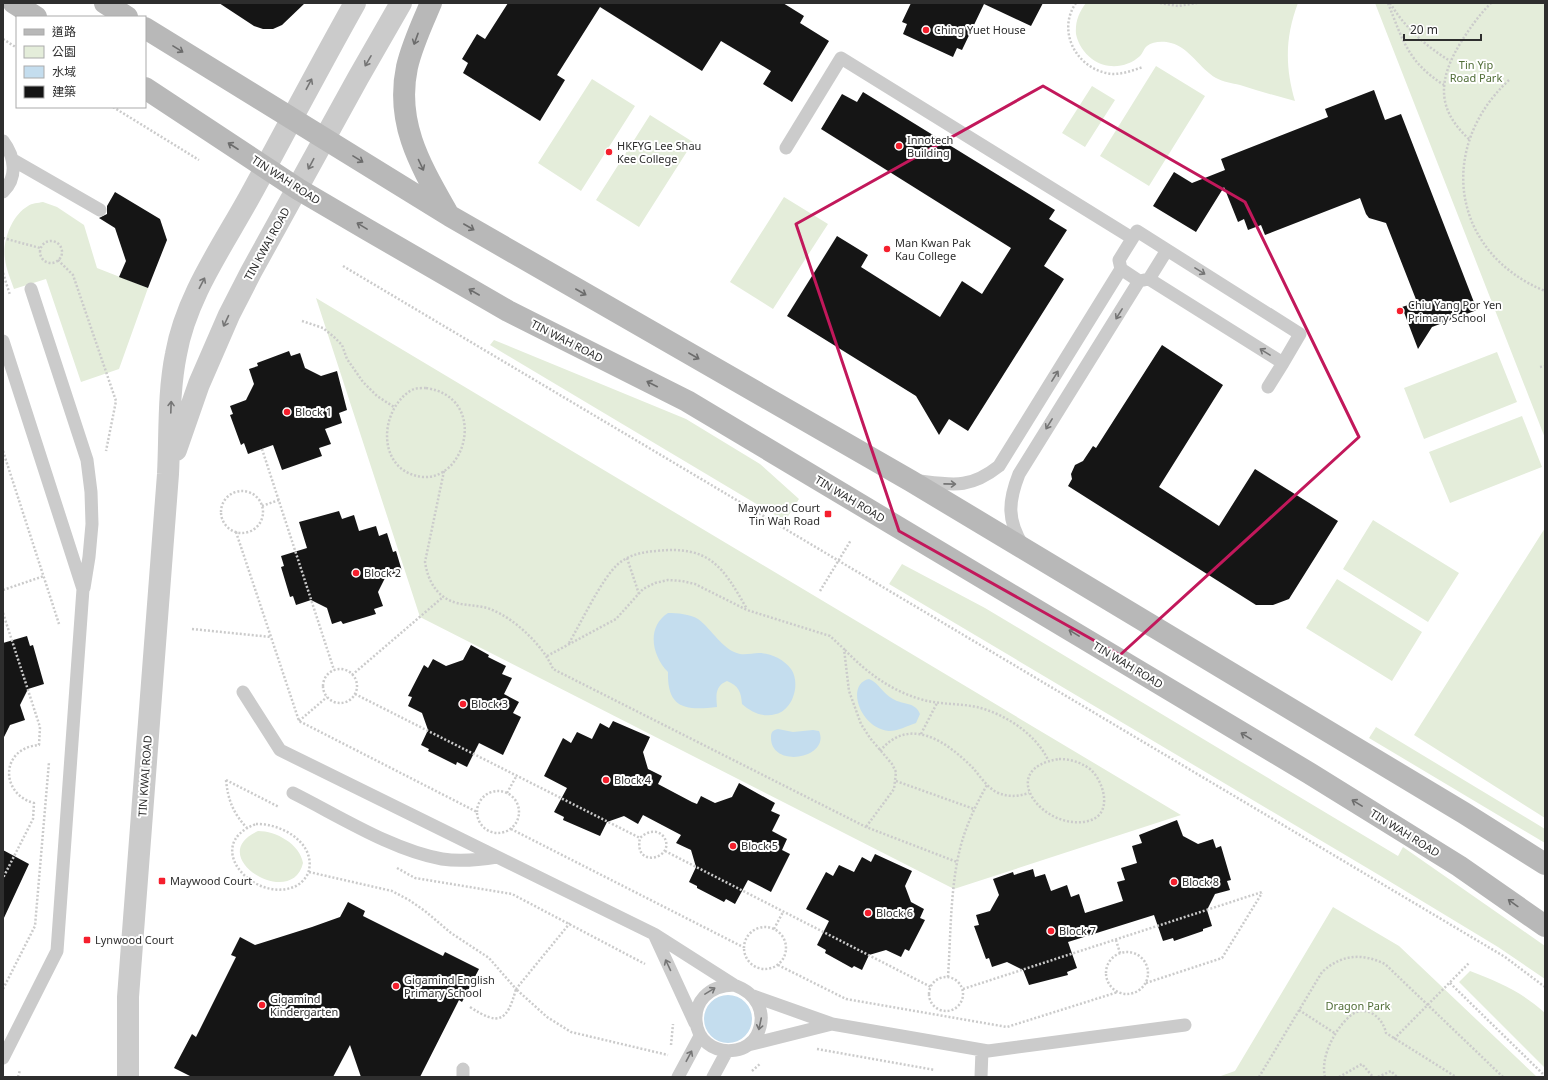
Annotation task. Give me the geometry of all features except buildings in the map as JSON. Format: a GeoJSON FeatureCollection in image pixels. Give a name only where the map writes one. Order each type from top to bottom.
{"type":"FeatureCollection","features":[{"type":"Feature","properties":{"kind":"main road"},"geometry":{"type":"LineString","coordinates":[[14,3],[34,16]]}},
{"type":"Feature","properties":{"kind":"main road"},"geometry":{"type":"LineString","coordinates":[[105,3],[125,16]]}},
{"type":"Feature","properties":{"kind":"main road"},"geometry":{"type":"LineString","coordinates":[[431,3],[407,67],[404,105],[406,123],[421,166],[450,216]]}},
{"type":"Feature","properties":{"kind":"main road"},"geometry":{"type":"LineString","coordinates":[[146,29],[450,216],[911,480],[1457,809],[1545,864]]}},
{"type":"Feature","properties":{"kind":"main road","name":"TIN WAH ROAD"},"geometry":{"type":"LineString","coordinates":[[146,89],[298,189],[508,311],[687,402],[1362,806],[1459,866],[1545,926]]}},
{"type":"Feature","properties":{"kind":"street","name":"TIN KWAI ROAD"},"geometry":{"type":"LineString","coordinates":[[128,1077],[128,997],[168,474],[171,396],[176,354],[187,314],[202,281],[355,3]]}},
{"type":"Feature","properties":{"kind":"street","name":"TIN KWAI ROAD"},"geometry":{"type":"LineString","coordinates":[[168,474],[198,384],[251,272],[401,3]]}},
{"type":"Feature","properties":{"kind":"lane"},"geometry":{"type":"LineString","coordinates":[[786,148],[841,58],[1132,238]]}},
{"type":"Feature","properties":{"kind":"lane"},"geometry":{"type":"LineString","coordinates":[[3,141],[10,150],[14,171],[10,182],[3,192]]}},
{"type":"Feature","properties":{"kind":"lane"},"geometry":{"type":"LineString","coordinates":[[13,160],[100,210]]}},
{"type":"Feature","properties":{"kind":"lane"},"geometry":{"type":"LineString","coordinates":[[1268,387],[1306,331],[1137,231],[1119,260],[1122,269],[1144,280],[1283,363]]}},
{"type":"Feature","properties":{"kind":"lane"},"geometry":{"type":"LineString","coordinates":[[1024,548],[1012,524],[1010,499],[1019,474],[1029,455],[1144,280],[1167,250]]}},
{"type":"Feature","properties":{"kind":"lane"},"geometry":{"type":"LineString","coordinates":[[911,480],[964,484],[979,480],[998,466],[1122,269]]}},
{"type":"Feature","properties":{"kind":"lane"},"geometry":{"type":"LineString","coordinates":[[3,1058],[57,951],[83,590],[89,557],[92,524],[91,492],[87,460],[31,289]]}},
{"type":"Feature","properties":{"kind":"lane"},"geometry":{"type":"LineString","coordinates":[[3,341],[83,590]]}},
{"type":"Feature","properties":{"kind":"lane"},"geometry":{"type":"LineString","coordinates":[[1012,445],[1029,455]]}},
{"type":"Feature","properties":{"kind":"lane"},"geometry":{"type":"LineString","coordinates":[[243,692],[280,750],[654,934],[753,996],[832,1024],[988,1051],[1184,1025]]}},
{"type":"Feature","properties":{"kind":"lane"},"geometry":{"type":"LineString","coordinates":[[293,793],[398,847],[444,859],[462,860],[497,857]]}},
{"type":"Feature","properties":{"kind":"lane"},"geometry":{"type":"LineString","coordinates":[[654,934],[698,1031],[707,1043],[716,1049],[726,1051],[738,1050],[748,1045],[832,1024]]}},
{"type":"Feature","properties":{"kind":"lane"},"geometry":{"type":"LineString","coordinates":[[678,1077],[698,1031],[695,1015],[698,1004],[704,995],[712,989],[734,985]]}},
{"type":"Feature","properties":{"kind":"lane"},"geometry":{"type":"LineString","coordinates":[[748,1045],[756,1038],[760,1028],[762,1016],[759,1006],[753,996]]}},
{"type":"Feature","properties":{"kind":"lane"},"geometry":{"type":"LineString","coordinates":[[981,1077],[982,1050]]}},
{"type":"Feature","properties":{"kind":"lane"},"geometry":{"type":"LineString","coordinates":[[712,1077],[726,1051]]}},
{"type":"Feature","properties":{"kind":"path"},"geometry":{"type":"LineString","coordinates":[[1076,3],[1072,8],[1069,22],[1069,36],[1073,50],[1082,61],[1094,69],[1107,74],[1122,73],[1142,67]]}},
{"type":"Feature","properties":{"kind":"path"},"geometry":{"type":"LineString","coordinates":[[1160,3],[1178,6],[1197,3]]}},
{"type":"Feature","properties":{"kind":"path"},"geometry":{"type":"LineString","coordinates":[[1389,3],[1417,36],[1450,61]]}},
{"type":"Feature","properties":{"kind":"path"},"geometry":{"type":"LineString","coordinates":[[1389,3],[1403,42],[1413,60],[1426,74],[1444,85]]}},
{"type":"Feature","properties":{"kind":"path"},"geometry":{"type":"LineString","coordinates":[[1468,139],[1460,131],[1447,110],[1444,85],[1450,61],[1470,28],[1491,3]]}},
{"type":"Feature","properties":{"kind":"path"},"geometry":{"type":"LineString","coordinates":[[3,39],[16,47]]}},
{"type":"Feature","properties":{"kind":"path"},"geometry":{"type":"LineString","coordinates":[[1509,80],[1484,107],[1475,122],[1468,139],[1464,160],[1463,181],[1466,202],[1472,223],[1482,241],[1495,259],[1529,285],[1545,291]]}},
{"type":"Feature","properties":{"kind":"path"},"geometry":{"type":"LineString","coordinates":[[115,108],[199,160]]}},
{"type":"Feature","properties":{"kind":"path"},"geometry":{"type":"LineString","coordinates":[[3,238],[40,248]]}},
{"type":"Feature","properties":{"kind":"path"},"geometry":{"type":"LineString","coordinates":[[48,242],[58,244],[62,254],[58,260],[51,263],[45,261],[40,255],[40,248],[48,242]]}},
{"type":"Feature","properties":{"kind":"path"},"geometry":{"type":"LineString","coordinates":[[58,260],[73,275],[116,401],[105,455]]}},
{"type":"Feature","properties":{"kind":"path"},"geometry":{"type":"LineString","coordinates":[[343,266],[1505,957],[1545,987]]}},
{"type":"Feature","properties":{"kind":"path"},"geometry":{"type":"LineString","coordinates":[[302,321],[323,328],[333,336],[342,345],[347,359],[362,382],[377,396],[394,407]]}},
{"type":"Feature","properties":{"kind":"path"},"geometry":{"type":"LineString","coordinates":[[1540,367],[1545,366]]}},
{"type":"Feature","properties":{"kind":"path"},"geometry":{"type":"LineString","coordinates":[[414,389],[438,389],[457,403],[463,414],[466,426],[465,438],[457,457],[444,471],[425,477],[404,471],[396,464],[390,455],[386,437],[389,418],[394,407],[403,397],[414,389]]}},
{"type":"Feature","properties":{"kind":"path"},"geometry":{"type":"LineString","coordinates":[[262,449],[334,670]]}},
{"type":"Feature","properties":{"kind":"path"},"geometry":{"type":"LineString","coordinates":[[3,451],[61,627]]}},
{"type":"Feature","properties":{"kind":"path"},"geometry":{"type":"LineString","coordinates":[[444,471],[425,562],[426,574],[431,583],[443,597],[457,603],[480,606],[492,610],[534,640],[547,656],[552,669],[866,826],[957,862]]}},
{"type":"Feature","properties":{"kind":"path"},"geometry":{"type":"LineString","coordinates":[[246,491],[259,499],[263,513],[258,527],[244,533],[236,532],[225,524],[221,511],[226,499],[231,494],[246,491]]}},
{"type":"Feature","properties":{"kind":"path"},"geometry":{"type":"LineString","coordinates":[[262,506],[279,500]]}},
{"type":"Feature","properties":{"kind":"path"},"geometry":{"type":"LineString","coordinates":[[236,532],[299,721],[477,812]]}},
{"type":"Feature","properties":{"kind":"path"},"geometry":{"type":"LineString","coordinates":[[820,591],[851,540]]}},
{"type":"Feature","properties":{"kind":"path"},"geometry":{"type":"LineString","coordinates":[[569,644],[609,574],[627,558],[637,554],[669,549],[694,552],[706,557],[726,574],[747,610]]}},
{"type":"Feature","properties":{"kind":"path"},"geometry":{"type":"LineString","coordinates":[[627,558],[639,594]]}},
{"type":"Feature","properties":{"kind":"path"},"geometry":{"type":"LineString","coordinates":[[3,590],[44,576]]}},
{"type":"Feature","properties":{"kind":"path"},"geometry":{"type":"LineString","coordinates":[[547,656],[616,619],[639,594],[655,584],[668,580],[682,581],[695,584],[747,610],[830,636],[866,670],[886,684],[919,699],[937,703],[978,707],[998,715],[1030,736],[1042,749],[1048,760]]}},
{"type":"Feature","properties":{"kind":"path"},"geometry":{"type":"LineString","coordinates":[[352,675],[443,597]]}},
{"type":"Feature","properties":{"kind":"path"},"geometry":{"type":"LineString","coordinates":[[3,613],[40,727],[39,745],[30,746],[15,754],[8,770],[11,788],[17,796],[25,801],[34,803],[33,819],[3,878]]}},
{"type":"Feature","properties":{"kind":"path"},"geometry":{"type":"LineString","coordinates":[[192,629],[271,637]]}},
{"type":"Feature","properties":{"kind":"path"},"geometry":{"type":"LineString","coordinates":[[844,649],[849,691],[854,709],[864,728],[880,751],[892,764],[896,772],[896,781],[890,795],[866,826]]}},
{"type":"Feature","properties":{"kind":"path"},"geometry":{"type":"LineString","coordinates":[[334,670],[344,670],[352,675],[357,688],[355,694],[347,702],[336,703],[327,697],[324,691],[324,678],[334,670]]}},
{"type":"Feature","properties":{"kind":"path"},"geometry":{"type":"LineString","coordinates":[[355,694],[640,838]]}},
{"type":"Feature","properties":{"kind":"path"},"geometry":{"type":"LineString","coordinates":[[299,721],[327,697]]}},
{"type":"Feature","properties":{"kind":"path"},"geometry":{"type":"LineString","coordinates":[[921,734],[937,703]]}},
{"type":"Feature","properties":{"kind":"path"},"geometry":{"type":"LineString","coordinates":[[880,751],[888,741],[898,735],[909,732],[921,734],[956,754],[973,768],[987,785],[1004,795],[1017,796],[1029,793]]}},
{"type":"Feature","properties":{"kind":"path"},"geometry":{"type":"LineString","coordinates":[[1069,759],[1080,763],[1096,776],[1105,794],[1104,805],[1099,815],[1090,821],[1079,822],[1059,819],[1040,808],[1029,793],[1027,785],[1032,770],[1048,760],[1069,759]]}},
{"type":"Feature","properties":{"kind":"path"},"geometry":{"type":"LineString","coordinates":[[3,989],[35,926],[49,760]]}},
{"type":"Feature","properties":{"kind":"path"},"geometry":{"type":"LineString","coordinates":[[508,793],[517,775]]}},
{"type":"Feature","properties":{"kind":"path"},"geometry":{"type":"LineString","coordinates":[[247,828],[240,820],[229,802],[226,780],[283,810]]}},
{"type":"Feature","properties":{"kind":"path"},"geometry":{"type":"LineString","coordinates":[[896,781],[974,810]]}},
{"type":"Feature","properties":{"kind":"path"},"geometry":{"type":"LineString","coordinates":[[948,977],[957,862],[963,836],[987,785]]}},
{"type":"Feature","properties":{"kind":"path"},"geometry":{"type":"LineString","coordinates":[[494,791],[508,793],[513,797],[519,810],[516,824],[504,833],[488,831],[478,820],[477,812],[478,804],[487,794],[494,791]]}},
{"type":"Feature","properties":{"kind":"path"},"geometry":{"type":"LineString","coordinates":[[256,824],[266,824],[290,833],[305,848],[309,854],[309,872],[298,885],[290,888],[263,886],[243,876],[237,869],[233,852],[234,844],[239,835],[247,828],[256,824]]}},
{"type":"Feature","properties":{"kind":"path"},"geometry":{"type":"LineString","coordinates":[[511,829],[743,947]]}},
{"type":"Feature","properties":{"kind":"path"},"geometry":{"type":"LineString","coordinates":[[651,831],[658,833],[664,837],[666,844],[665,851],[660,856],[653,858],[646,857],[638,846],[640,838],[645,833],[651,831]]}},
{"type":"Feature","properties":{"kind":"path"},"geometry":{"type":"LineString","coordinates":[[665,851],[931,987]]}},
{"type":"Feature","properties":{"kind":"path"},"geometry":{"type":"LineString","coordinates":[[395,867],[416,878],[512,894],[647,965]]}},
{"type":"Feature","properties":{"kind":"path"},"geometry":{"type":"LineString","coordinates":[[309,872],[392,891],[409,900],[425,910],[451,933],[489,958],[516,989],[547,1017],[571,1032],[669,1055]]}},
{"type":"Feature","properties":{"kind":"path"},"geometry":{"type":"LineString","coordinates":[[963,989],[1262,892],[1222,958],[1146,983],[1137,992],[1124,994],[1118,992],[1108,982],[1106,968],[1109,961],[1120,953],[1134,953],[1145,962],[1148,976],[1146,983]]}},
{"type":"Feature","properties":{"kind":"path"},"geometry":{"type":"LineString","coordinates":[[774,929],[783,912]]}},
{"type":"Feature","properties":{"kind":"path"},"geometry":{"type":"LineString","coordinates":[[470,1007],[488,1018],[498,1019],[506,1014],[511,1006],[516,989],[570,924]]}},
{"type":"Feature","properties":{"kind":"path"},"geometry":{"type":"LineString","coordinates":[[768,927],[774,929],[784,939],[786,946],[783,960],[778,965],[763,969],[755,967],[745,955],[743,947],[745,940],[754,930],[768,927]]}},
{"type":"Feature","properties":{"kind":"path"},"geometry":{"type":"LineString","coordinates":[[1116,940],[1120,953]]}},
{"type":"Feature","properties":{"kind":"path"},"geometry":{"type":"LineString","coordinates":[[1259,1077],[1322,972],[1331,964],[1352,956],[1369,958],[1385,964],[1503,1077]]}},
{"type":"Feature","properties":{"kind":"path"},"geometry":{"type":"LineString","coordinates":[[1394,1038],[1469,963]]}},
{"type":"Feature","properties":{"kind":"path"},"geometry":{"type":"LineString","coordinates":[[778,965],[846,999],[1007,1027],[1118,992]]}},
{"type":"Feature","properties":{"kind":"path"},"geometry":{"type":"LineString","coordinates":[[948,977],[960,983],[964,996],[958,1008],[952,1011],[938,1010],[933,1006],[930,1000],[931,987],[938,979],[948,977]]}},
{"type":"Feature","properties":{"kind":"path"},"geometry":{"type":"LineString","coordinates":[[1450,983],[1545,1076]]}},
{"type":"Feature","properties":{"kind":"path"},"geometry":{"type":"LineString","coordinates":[[1299,1010],[1336,1034]]}},
{"type":"Feature","properties":{"kind":"path"},"geometry":{"type":"LineString","coordinates":[[944,1017],[945,1011]]}},
{"type":"Feature","properties":{"kind":"path"},"geometry":{"type":"LineString","coordinates":[[1325,1077],[1324,1062],[1326,1053],[1336,1034],[1350,1015],[1358,1011],[1366,1011],[1374,1013],[1380,1018],[1386,1033],[1456,1077]]}},
{"type":"Feature","properties":{"kind":"path"},"geometry":{"type":"LineString","coordinates":[[668,1060],[673,1019]]}},
{"type":"Feature","properties":{"kind":"path"},"geometry":{"type":"LineString","coordinates":[[810,1048],[935,1070]]}},
{"type":"Feature","properties":{"kind":"path"},"geometry":{"type":"LineString","coordinates":[[752,1071],[764,1060]]}},
{"type":"Feature","properties":{"kind":"path"},"geometry":{"type":"LineString","coordinates":[[1339,1077],[1362,1064],[1372,1077]]}},
{"type":"Feature","properties":{"kind":"path"},"geometry":{"type":"LineString","coordinates":[[1378,1077],[1391,1071],[1397,1077]]}},
{"type":"Feature","properties":{"kind":"highlighted area"},"geometry":{"type":"Polygon","coordinates":[[[1043,86],[1245,202],[1359,437],[1120,655],[899,531],[796,224],[1043,86]]]}},
{"type":"Feature","properties":{"kind":"green space"},"geometry":{"type":"Polygon","coordinates":[[[1086,3],[1298,3],[1291,28],[1288,52],[1289,76],[1295,101],[1219,79],[1210,74],[1184,49],[1168,42],[1149,44],[1140,56],[1123,65],[1110,66],[1098,63],[1089,57],[1084,51],[1076,34],[1078,17],[1086,3]]]}},
{"type":"Feature","properties":{"kind":"green space","name":"Tin Yip Road Park"},"geometry":{"type":"Polygon","coordinates":[[[1375,3],[1545,3],[1545,438],[1398,62],[1375,3]]]}},
{"type":"Feature","properties":{"kind":"green space"},"geometry":{"type":"Polygon","coordinates":[[[1156,66],[1205,96],[1149,186],[1100,156],[1156,66]]]}},
{"type":"Feature","properties":{"kind":"green space"},"geometry":{"type":"Polygon","coordinates":[[[592,79],[635,106],[581,191],[538,163],[592,79]]]}},
{"type":"Feature","properties":{"kind":"green space"},"geometry":{"type":"Polygon","coordinates":[[[1092,86],[1115,100],[1085,147],[1062,133],[1092,86]]]}},
{"type":"Feature","properties":{"kind":"green space"},"geometry":{"type":"Polygon","coordinates":[[[650,115],[693,142],[639,227],[596,200],[650,115]]]}},
{"type":"Feature","properties":{"kind":"green space"},"geometry":{"type":"Polygon","coordinates":[[[784,197],[828,224],[773,309],[730,282],[784,197]]]}},
{"type":"Feature","properties":{"kind":"green space"},"geometry":{"type":"Polygon","coordinates":[[[43,202],[57,207],[84,225],[97,268],[148,288],[119,369],[81,382],[46,279],[14,289],[7,271],[4,252],[9,229],[22,210],[33,204],[43,202]]]}},
{"type":"Feature","properties":{"kind":"green space"},"geometry":{"type":"Polygon","coordinates":[[[316,298],[1181,815],[954,889],[420,617],[316,298]]]}},
{"type":"Feature","properties":{"kind":"green space"},"geometry":{"type":"Polygon","coordinates":[[[494,340],[686,419],[760,464],[799,499],[785,521],[490,345],[494,340]]]}},
{"type":"Feature","properties":{"kind":"green space"},"geometry":{"type":"Polygon","coordinates":[[[1497,352],[1517,402],[1424,439],[1404,388],[1497,352]]]}},
{"type":"Feature","properties":{"kind":"green space"},"geometry":{"type":"Polygon","coordinates":[[[1522,416],[1542,467],[1450,503],[1429,452],[1522,416]]]}},
{"type":"Feature","properties":{"kind":"green space"},"geometry":{"type":"Polygon","coordinates":[[[1373,520],[1459,573],[1428,622],[1343,569],[1373,520]]]}},
{"type":"Feature","properties":{"kind":"green space"},"geometry":{"type":"Polygon","coordinates":[[[1545,528],[1545,818],[1414,735],[1545,528]]]}},
{"type":"Feature","properties":{"kind":"green space"},"geometry":{"type":"Polygon","coordinates":[[[902,564],[985,608],[1398,856],[1403,847],[1545,946],[1545,979],[1498,947],[1384,878],[889,584],[902,564]]]}},
{"type":"Feature","properties":{"kind":"green space"},"geometry":{"type":"Polygon","coordinates":[[[1337,579],[1422,632],[1392,681],[1306,628],[1337,579]]]}},
{"type":"Feature","properties":{"kind":"green space"},"geometry":{"type":"Polygon","coordinates":[[[1376,727],[1545,829],[1545,843],[1369,738],[1376,727]]]}},
{"type":"Feature","properties":{"kind":"green space"},"geometry":{"type":"Polygon","coordinates":[[[258,831],[272,833],[279,836],[297,850],[303,863],[296,876],[283,882],[269,881],[255,874],[245,865],[240,853],[243,842],[258,831]]]}},
{"type":"Feature","properties":{"kind":"green space","name":"Dragon Park"},"geometry":{"type":"Polygon","coordinates":[[[1333,907],[1399,946],[1537,1077],[1218,1077],[1235,1071],[1333,907]]]}},
{"type":"Feature","properties":{"kind":"green space"},"geometry":{"type":"Polygon","coordinates":[[[1470,971],[1491,979],[1519,993],[1545,1013],[1545,1068],[1459,982],[1470,971]]]}},
{"type":"Feature","properties":{"kind":"water"},"geometry":{"type":"Polygon","coordinates":[[[668,613],[695,617],[703,623],[722,644],[734,652],[740,654],[768,654],[785,662],[791,669],[795,681],[794,695],[791,702],[782,711],[776,714],[762,715],[749,710],[742,704],[739,690],[727,681],[718,688],[717,707],[696,708],[687,707],[680,704],[675,700],[671,693],[668,672],[658,658],[655,650],[654,634],[656,626],[668,613]]]}},
{"type":"Feature","properties":{"kind":"water"},"geometry":{"type":"Polygon","coordinates":[[[869,679],[876,683],[890,697],[897,701],[916,707],[920,714],[916,723],[889,731],[870,723],[859,706],[857,697],[858,689],[862,683],[869,679]]]}},
{"type":"Feature","properties":{"kind":"water"},"geometry":{"type":"Polygon","coordinates":[[[778,729],[793,732],[813,730],[819,731],[820,741],[816,748],[809,754],[789,757],[780,754],[773,747],[771,734],[778,729]]]}},
{"type":"Feature","properties":{"kind":"water"},"geometry":{"type":"Polygon","coordinates":[[[728,995],[737,997],[745,1002],[750,1010],[752,1019],[750,1028],[745,1036],[737,1041],[728,1043],[719,1041],[711,1036],[706,1028],[704,1019],[706,1010],[711,1002],[719,997],[728,995]]]}},
{"type":"Feature","properties":{"kind":"place","name":"Ching Yuet House"},"geometry":{"type":"Point","coordinates":[926,30]}},
{"type":"Feature","properties":{"kind":"place","name":"Innotech Building"},"geometry":{"type":"Point","coordinates":[899,146]}},
{"type":"Feature","properties":{"kind":"place","name":"HKFYG Lee Shau Kee College"},"geometry":{"type":"Point","coordinates":[609,152]}},
{"type":"Feature","properties":{"kind":"place","name":"Man Kwan Pak Kau College"},"geometry":{"type":"Point","coordinates":[887,249]}},
{"type":"Feature","properties":{"kind":"place","name":"Chiu Yang Por Yen Primary School"},"geometry":{"type":"Point","coordinates":[1400,311]}},
{"type":"Feature","properties":{"kind":"place","name":"Block 1"},"geometry":{"type":"Point","coordinates":[287,412]}},
{"type":"Feature","properties":{"kind":"place","name":"Maywood Court Tin Wah Road"},"geometry":{"type":"Point","coordinates":[828,514]}},
{"type":"Feature","properties":{"kind":"place","name":"Block 2"},"geometry":{"type":"Point","coordinates":[356,573]}},
{"type":"Feature","properties":{"kind":"place","name":"Block 3"},"geometry":{"type":"Point","coordinates":[463,704]}},
{"type":"Feature","properties":{"kind":"place","name":"Block 4"},"geometry":{"type":"Point","coordinates":[606,780]}},
{"type":"Feature","properties":{"kind":"place","name":"Block 5"},"geometry":{"type":"Point","coordinates":[733,846]}},
{"type":"Feature","properties":{"kind":"place","name":"Maywood Court"},"geometry":{"type":"Point","coordinates":[162,881]}},
{"type":"Feature","properties":{"kind":"place","name":"Block 8"},"geometry":{"type":"Point","coordinates":[1174,882]}},
{"type":"Feature","properties":{"kind":"place","name":"Block 6"},"geometry":{"type":"Point","coordinates":[868,913]}},
{"type":"Feature","properties":{"kind":"place","name":"Block 7"},"geometry":{"type":"Point","coordinates":[1051,931]}},
{"type":"Feature","properties":{"kind":"place","name":"Lynwood Court"},"geometry":{"type":"Point","coordinates":[87,940]}},
{"type":"Feature","properties":{"kind":"place","name":"Gigamind English Primary School"},"geometry":{"type":"Point","coordinates":[396,986]}},
{"type":"Feature","properties":{"kind":"place","name":"Gigamind Kindergarten"},"geometry":{"type":"Point","coordinates":[262,1005]}}]}
